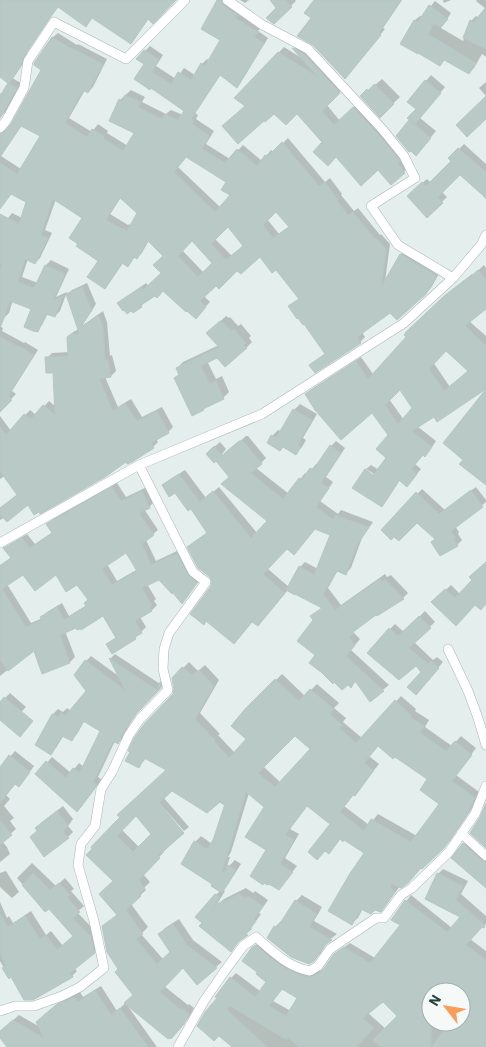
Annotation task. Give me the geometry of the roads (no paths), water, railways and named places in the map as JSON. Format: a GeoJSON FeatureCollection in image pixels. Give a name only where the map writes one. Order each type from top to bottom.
{"type":"FeatureCollection","features":[{"type":"Feature","properties":{"kind":"street"},"geometry":{"type":"LineString","coordinates":[[0,128],[6,121],[24,88],[28,62],[54,22],[126,59],[185,0]]}},
{"type":"Feature","properties":{"kind":"street"},"geometry":{"type":"LineString","coordinates":[[227,0],[262,24],[308,49],[383,130],[404,156],[415,178],[371,206],[398,245],[453,278]]}},
{"type":"Feature","properties":{"kind":"street"},"geometry":{"type":"LineString","coordinates":[[0,543],[139,465],[262,414],[404,323],[453,278],[481,245],[486,235]]}},
{"type":"Feature","properties":{"kind":"street"},"geometry":{"type":"LineString","coordinates":[[0,1011],[15,1006],[34,1006],[62,996],[80,987],[104,968],[94,921],[78,865],[80,844],[95,826],[101,789],[112,772],[129,735],[140,719],[168,690],[163,669],[164,649],[169,633],[206,582],[193,572],[139,465]]}},
{"type":"Feature","properties":{"kind":"street"},"geometry":{"type":"LineString","coordinates":[[448,649],[468,691],[486,745]]}},
{"type":"Feature","properties":{"kind":"street"},"geometry":{"type":"LineString","coordinates":[[178,1047],[204,1001],[243,946],[256,937],[279,957],[300,969],[310,971],[318,966],[330,949],[376,918],[384,918],[401,895],[412,888],[449,852],[475,814],[486,786]]}},
{"type":"Feature","properties":{"kind":"street"},"geometry":{"type":"LineString","coordinates":[[461,833],[486,856]]}}]}
